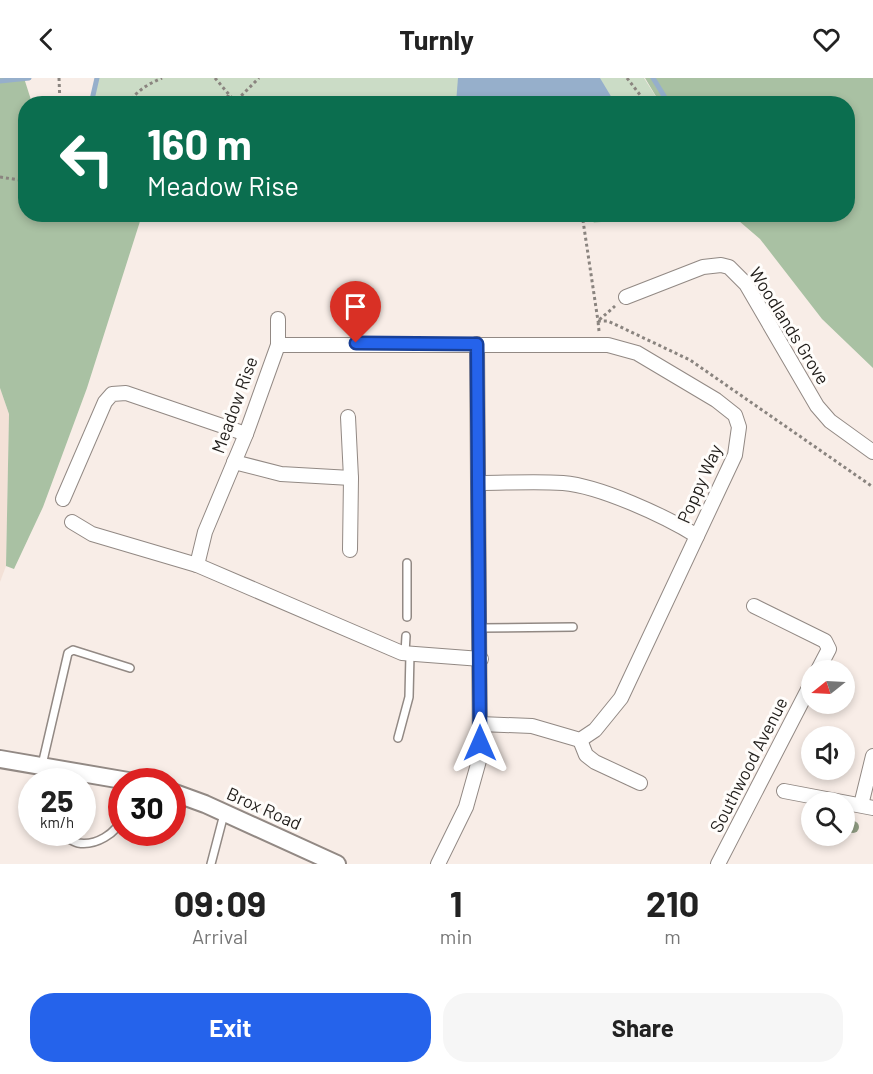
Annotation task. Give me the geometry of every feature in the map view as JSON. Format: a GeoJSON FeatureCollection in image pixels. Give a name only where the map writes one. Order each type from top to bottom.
{"type":"FeatureCollection","features":[{"type":"Feature","properties":{"kind":"street","name":"Woodlands Grove"},"geometry":{"type":"LineString","coordinates":[[626,297],[704,267],[721,265],[729,267],[746,284],[817,406],[830,421],[873,452]]}},
{"type":"Feature","properties":{"kind":"street"},"geometry":{"type":"LineString","coordinates":[[278,320],[278,345]]}},
{"type":"Feature","properties":{"kind":"street"},"geometry":{"type":"LineString","coordinates":[[438,864],[472,790],[480,757],[477,344]]}},
{"type":"Feature","properties":{"kind":"street","name":"Meadow Rise"},"geometry":{"type":"LineString","coordinates":[[197,565],[205,532],[246,434],[278,345],[477,344]]}},
{"type":"Feature","properties":{"kind":"street","name":"Poppy Way"},"geometry":{"type":"LineString","coordinates":[[477,344],[608,345],[637,353],[716,400],[735,415],[739,428],[735,455],[621,698],[595,730],[580,740]]}},
{"type":"Feature","properties":{"kind":"street"},"geometry":{"type":"LineString","coordinates":[[63,499],[105,402],[112,394],[126,393],[246,434]]}},
{"type":"Feature","properties":{"kind":"street"},"geometry":{"type":"LineString","coordinates":[[348,417],[351,478],[350,550]]}},
{"type":"Feature","properties":{"kind":"street"},"geometry":{"type":"LineString","coordinates":[[234,462],[281,474],[351,478]]}},
{"type":"Feature","properties":{"kind":"street"},"geometry":{"type":"LineString","coordinates":[[479,483],[564,483],[638,507],[677,524],[697,536]]}},
{"type":"Feature","properties":{"kind":"street"},"geometry":{"type":"LineString","coordinates":[[72,522],[92,534],[197,565],[407,653],[480,659]]}},
{"type":"Feature","properties":{"kind":"street"},"geometry":{"type":"LineString","coordinates":[[754,606],[825,641],[829,649],[823,660]]}},
{"type":"Feature","properties":{"kind":"street","name":"Southwood Avenue"},"geometry":{"type":"LineString","coordinates":[[718,864],[801,703]]}},
{"type":"Feature","properties":{"kind":"street"},"geometry":{"type":"LineString","coordinates":[[480,724],[532,726],[580,740],[586,755],[595,762],[640,783]]}},
{"type":"Feature","properties":{"kind":"street"},"geometry":{"type":"LineString","coordinates":[[784,791],[867,806],[873,756]]}},
{"type":"Feature","properties":{"kind":"street"},"geometry":{"type":"LineString","coordinates":[[0,759],[108,777]]}},
{"type":"Feature","properties":{"kind":"street","name":"Brox Road"},"geometry":{"type":"LineString","coordinates":[[186,798],[337,864]]}},
{"type":"Feature","properties":{"kind":"lane"},"geometry":{"type":"LineString","coordinates":[[407,563],[407,617]]}},
{"type":"Feature","properties":{"kind":"lane"},"geometry":{"type":"LineString","coordinates":[[480,628],[573,627]]}},
{"type":"Feature","properties":{"kind":"lane"},"geometry":{"type":"LineString","coordinates":[[398,738],[409,697],[406,636]]}},
{"type":"Feature","properties":{"kind":"lane"},"geometry":{"type":"LineString","coordinates":[[42,765],[68,653],[73,650],[130,668]]}},
{"type":"Feature","properties":{"kind":"lane"},"geometry":{"type":"LineString","coordinates":[[211,864],[225,813]]}},
{"type":"Feature","properties":{"kind":"path"},"geometry":{"type":"LineString","coordinates":[[59,78],[60,96]]}},
{"type":"Feature","properties":{"kind":"path"},"geometry":{"type":"LineString","coordinates":[[132,96],[149,83],[162,78]]}},
{"type":"Feature","properties":{"kind":"path"},"geometry":{"type":"LineString","coordinates":[[215,78],[228,95]]}},
{"type":"Feature","properties":{"kind":"path"},"geometry":{"type":"LineString","coordinates":[[242,96],[259,78]]}},
{"type":"Feature","properties":{"kind":"path"},"geometry":{"type":"LineString","coordinates":[[627,78],[641,96]]}},
{"type":"Feature","properties":{"kind":"path"},"geometry":{"type":"LineString","coordinates":[[0,177],[18,180]]}},
{"type":"Feature","properties":{"kind":"path"},"geometry":{"type":"LineString","coordinates":[[583,222],[598,321]]}},
{"type":"Feature","properties":{"kind":"path"},"geometry":{"type":"LineString","coordinates":[[598,321],[626,297]]}},
{"type":"Feature","properties":{"kind":"path"},"geometry":{"type":"LineString","coordinates":[[598,321],[608,321],[690,360],[873,487]]}},
{"type":"Feature","properties":{"kind":"shaded area"},"geometry":{"type":"Polygon","coordinates":[[[0,388],[9,414],[6,566],[0,582],[0,388]]]}},
{"type":"Feature","properties":{"kind":"green space"},"geometry":{"type":"Polygon","coordinates":[[[0,78],[24,78],[30,96],[18,96],[18,222],[140,222],[87,388],[43,507],[14,569],[6,566],[9,414],[0,388],[0,78]]]}},
{"type":"Feature","properties":{"kind":"green space"},"geometry":{"type":"Polygon","coordinates":[[[98,78],[644,78],[656,96],[93,96],[98,78]]]}},
{"type":"Feature","properties":{"kind":"green space"},"geometry":{"type":"Polygon","coordinates":[[[645,78],[873,78],[873,368],[822,319],[760,239],[740,222],[855,222],[855,96],[656,96],[645,78]]]}},
{"type":"Feature","properties":{"kind":"water"},"geometry":{"type":"Polygon","coordinates":[[[458,78],[600,78],[611,96],[457,96],[458,78]]]}},
{"type":"Feature","properties":{"kind":"waterway"},"geometry":{"type":"LineString","coordinates":[[0,81],[29,78]]}},
{"type":"Feature","properties":{"kind":"waterway"},"geometry":{"type":"LineString","coordinates":[[93,96],[97,78]]}},
{"type":"Feature","properties":{"kind":"waterway"},"geometry":{"type":"LineString","coordinates":[[653,78],[664,96]]}},
{"type":"Feature","properties":{"kind":"route"},"geometry":{"type":"LineString","coordinates":[[356,343],[477,344],[480,743]]}}]}
